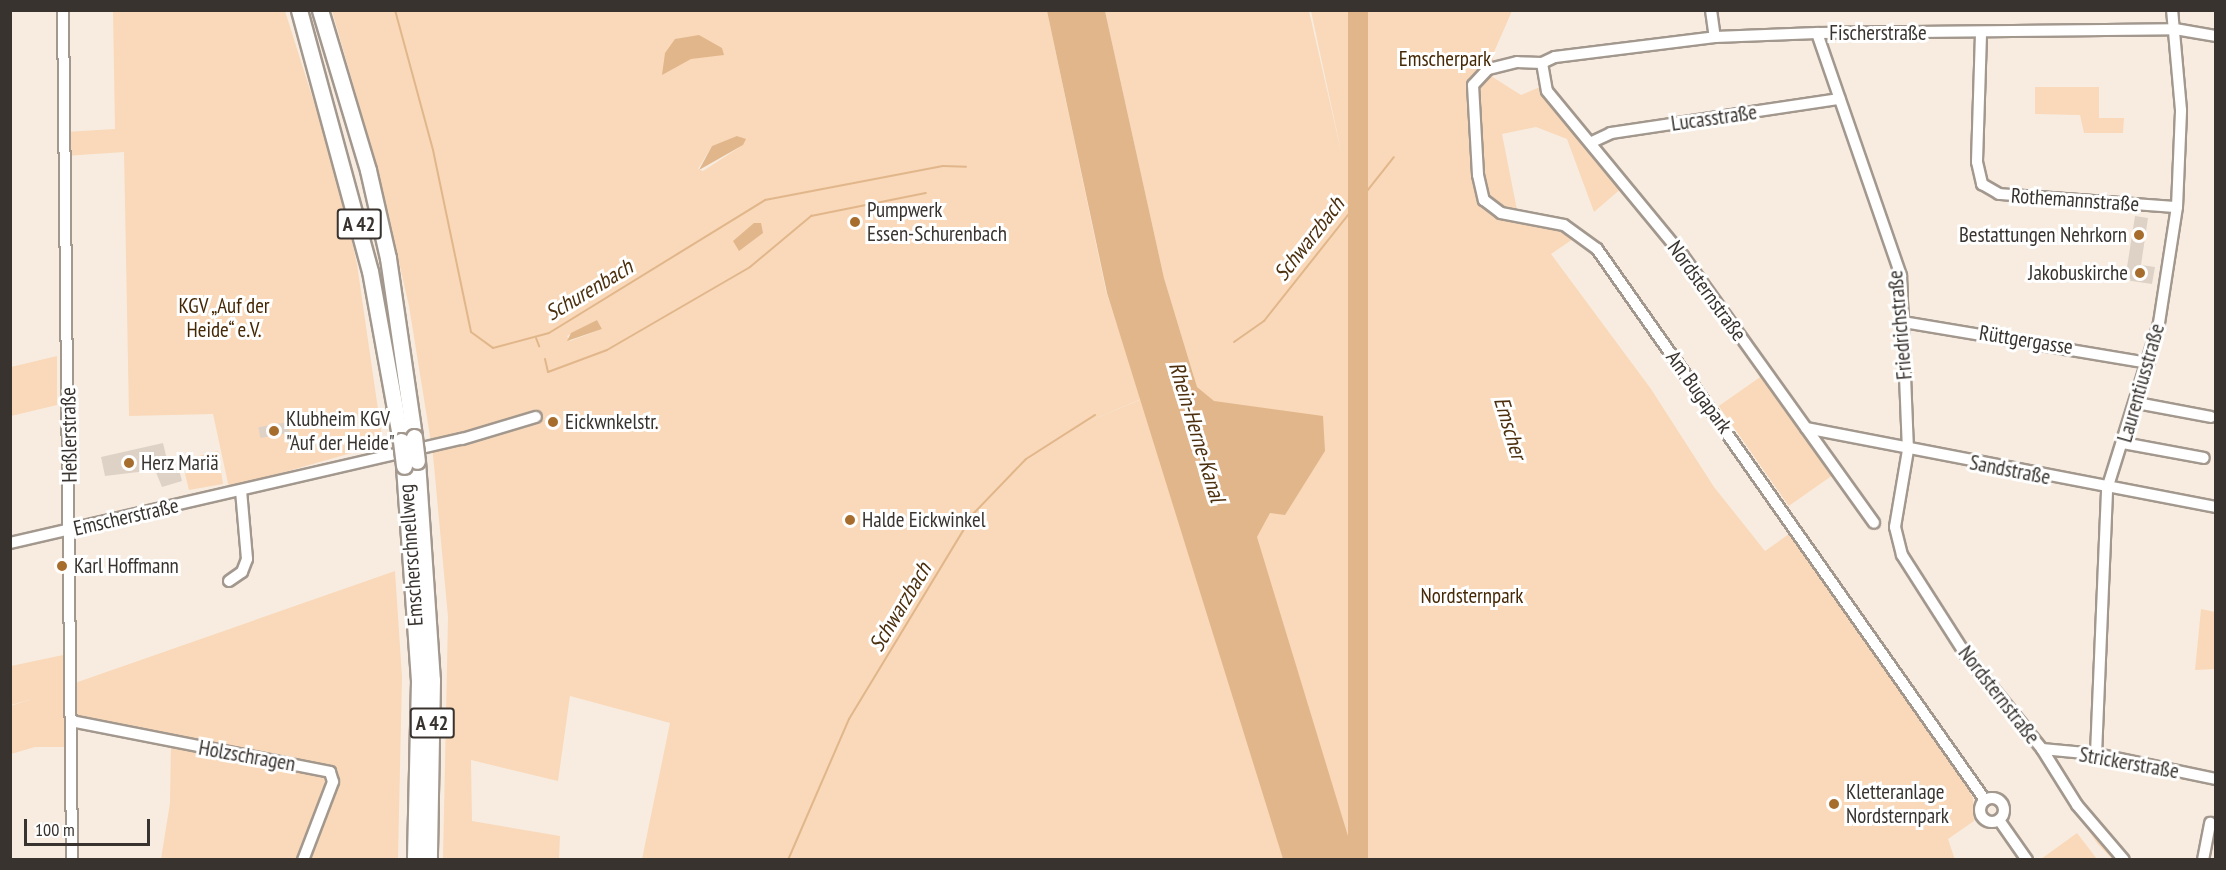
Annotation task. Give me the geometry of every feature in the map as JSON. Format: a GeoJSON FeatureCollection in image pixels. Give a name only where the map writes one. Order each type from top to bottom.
{"type":"FeatureCollection","features":[{"type":"Feature","properties":{"kind":"highway","name":"Emscherschnellweg"},"geometry":{"type":"LineString","coordinates":[[299,10],[370,272],[408,439]]}},
{"type":"Feature","properties":{"kind":"highway","name":"Emscherschnellweg"},"geometry":{"type":"LineString","coordinates":[[320,10],[368,170],[388,258],[432,680],[429,860]]}},
{"type":"Feature","properties":{"kind":"highway","name":"Emscherschnellweg"},"geometry":{"type":"LineString","coordinates":[[415,860],[422,590]]}},
{"type":"Feature","properties":{"kind":"street","name":"Heßlerstraße"},"geometry":{"type":"LineString","coordinates":[[63,10],[72,860]]}},
{"type":"Feature","properties":{"kind":"street"},"geometry":{"type":"LineString","coordinates":[[1711,10],[1715,37]]}},
{"type":"Feature","properties":{"kind":"street","name":"Laurentiusstraße"},"geometry":{"type":"LineString","coordinates":[[2096,754],[2107,489],[2149,363],[2168,282],[2177,207],[2181,110],[2172,10]]}},
{"type":"Feature","properties":{"kind":"street","name":"Fischerstraße"},"geometry":{"type":"LineString","coordinates":[[1542,63],[1555,57],[1715,37],[1817,33],[1981,34],[2175,29],[2216,36]]}},
{"type":"Feature","properties":{"kind":"street","name":"Friedrichstraße"},"geometry":{"type":"LineString","coordinates":[[1817,33],[1901,276],[1908,450],[1895,515],[1902,555]]}},
{"type":"Feature","properties":{"kind":"street","name":"Rothemannstraße"},"geometry":{"type":"LineString","coordinates":[[1981,34],[1977,162],[1982,184],[1999,194],[2177,207]]}},
{"type":"Feature","properties":{"kind":"street","name":"Am Bugapark"},"geometry":{"type":"LineString","coordinates":[[1542,63],[1516,62],[1488,69],[1473,85],[1478,175],[1484,200],[1501,213],[1564,225],[1597,249],[1985,800]]}},
{"type":"Feature","properties":{"kind":"street","name":"Nordsternstraße"},"geometry":{"type":"LineString","coordinates":[[1542,63],[1547,91],[1592,142],[1676,247],[1874,523]]}},
{"type":"Feature","properties":{"kind":"street","name":"Lucasstraße"},"geometry":{"type":"LineString","coordinates":[[1592,142],[1611,133],[1839,99]]}},
{"type":"Feature","properties":{"kind":"street","name":"Rüttgergasse"},"geometry":{"type":"LineString","coordinates":[[1903,322],[2149,363]]}},
{"type":"Feature","properties":{"kind":"street"},"geometry":{"type":"LineString","coordinates":[[2137,403],[2211,417]]}},
{"type":"Feature","properties":{"kind":"street","name":"Emscherstraße"},"geometry":{"type":"LineString","coordinates":[[10,543],[241,491],[536,417]]}},
{"type":"Feature","properties":{"kind":"street","name":"Sandstraße"},"geometry":{"type":"LineString","coordinates":[[1806,428],[2107,489],[2216,507]]}},
{"type":"Feature","properties":{"kind":"street"},"geometry":{"type":"LineString","coordinates":[[2123,443],[2204,458]]}},
{"type":"Feature","properties":{"kind":"street"},"geometry":{"type":"LineString","coordinates":[[229,581],[242,572],[247,559],[241,491]]}},
{"type":"Feature","properties":{"kind":"street","name":"Nordsternstraße"},"geometry":{"type":"LineString","coordinates":[[1902,555],[1966,655],[2042,749],[2077,805],[2124,860]]}},
{"type":"Feature","properties":{"kind":"street","name":"Holzschragen"},"geometry":{"type":"LineString","coordinates":[[71,720],[330,772],[333,782],[303,860]]}},
{"type":"Feature","properties":{"kind":"street","name":"Strickerstraße"},"geometry":{"type":"LineString","coordinates":[[2042,749],[2096,754],[2216,778]]}},
{"type":"Feature","properties":{"kind":"street"},"geometry":{"type":"LineString","coordinates":[[1999,820],[2002,804],[1995,798],[1985,800],[1980,808],[1982,817],[1999,820],[2027,860]]}},
{"type":"Feature","properties":{"kind":"street"},"geometry":{"type":"LineString","coordinates":[[2203,860],[2210,823]]}},
{"type":"Feature","properties":{"kind":"green space","name":"KGV „Auf der Heide“ e.V."},"geometry":{"type":"Polygon","coordinates":[[[113,11],[285,11],[337,175],[357,264],[383,444],[229,488],[213,414],[129,416],[124,152],[65,156],[65,132],[115,129],[113,11]]]}},
{"type":"Feature","properties":{"kind":"green space"},"geometry":{"type":"Polygon","coordinates":[[[332,11],[1047,11],[1106,291],[1141,399],[1059,434],[1194,377],[1164,278],[1105,11],[1309,11],[1343,160],[1311,11],[1512,11],[1494,52],[1491,76],[1521,95],[1540,87],[1623,187],[1594,212],[1567,139],[1536,127],[1502,134],[1519,220],[1559,227],[1576,237],[1551,254],[1651,389],[1714,487],[1765,551],[1789,534],[1794,523],[1937,730],[1973,798],[1974,821],[1948,839],[1955,860],[642,859],[670,723],[570,696],[558,781],[471,760],[472,821],[560,836],[559,859],[443,859],[448,617],[433,455],[409,306],[377,167],[332,11]],[[739,136],[712,146],[698,169],[703,171],[743,145],[739,136]],[[597,320],[567,336],[570,341],[602,329],[597,320]]]}},
{"type":"Feature","properties":{"kind":"green space"},"geometry":{"type":"Polygon","coordinates":[[[2035,87],[2099,87],[2099,118],[2124,118],[2123,133],[2084,133],[2080,115],[2035,114],[2035,87]]]}},
{"type":"Feature","properties":{"kind":"green space"},"geometry":{"type":"Polygon","coordinates":[[[57,356],[57,405],[11,416],[11,367],[57,356]]]}},
{"type":"Feature","properties":{"kind":"green space"},"geometry":{"type":"Polygon","coordinates":[[[1763,375],[1833,475],[1789,506],[1719,406],[1763,375]]]}},
{"type":"Feature","properties":{"kind":"green space"},"geometry":{"type":"Polygon","coordinates":[[[218,451],[223,484],[189,490],[185,474],[191,458],[218,451]]]}},
{"type":"Feature","properties":{"kind":"green space"},"geometry":{"type":"Polygon","coordinates":[[[395,571],[402,677],[398,859],[161,859],[170,803],[171,742],[72,716],[72,684],[395,571]]]}},
{"type":"Feature","properties":{"kind":"green space"},"geometry":{"type":"Polygon","coordinates":[[[2201,609],[2215,612],[2215,669],[2195,670],[2201,609]]]}},
{"type":"Feature","properties":{"kind":"green space"},"geometry":{"type":"Polygon","coordinates":[[[63,655],[69,747],[35,747],[11,754],[10,706],[36,698],[11,705],[11,666],[63,655]]]}},
{"type":"Feature","properties":{"kind":"green space"},"geometry":{"type":"Polygon","coordinates":[[[2039,758],[2079,813],[2119,859],[2112,859],[2097,843],[2039,758]]]}},
{"type":"Feature","properties":{"kind":"green space"},"geometry":{"type":"Polygon","coordinates":[[[2077,833],[2097,859],[2041,859],[2077,833]]]}},
{"type":"Feature","properties":{"kind":"water","name":"Rhein-Herne-Kanal"},"geometry":{"type":"Polygon","coordinates":[[[1047,11],[1105,11],[1164,278],[1197,387],[1214,401],[1323,416],[1325,451],[1285,515],[1270,513],[1257,537],[1355,859],[1283,859],[1107,293],[1047,11]]]}},
{"type":"Feature","properties":{"kind":"water"},"geometry":{"type":"Polygon","coordinates":[[[1348,11],[1368,11],[1368,860],[1348,860],[1348,11]]]}},
{"type":"Feature","properties":{"kind":"water"},"geometry":{"type":"Polygon","coordinates":[[[699,35],[722,48],[724,55],[691,59],[662,75],[665,53],[675,39],[699,35]]]}},
{"type":"Feature","properties":{"kind":"water"},"geometry":{"type":"Polygon","coordinates":[[[737,136],[746,139],[743,145],[699,170],[712,146],[737,136]]]}},
{"type":"Feature","properties":{"kind":"water"},"geometry":{"type":"Polygon","coordinates":[[[754,223],[761,223],[763,233],[739,251],[733,241],[754,223]]]}},
{"type":"Feature","properties":{"kind":"water"},"geometry":{"type":"Polygon","coordinates":[[[597,320],[602,329],[567,341],[571,333],[597,320]]]}},
{"type":"Feature","properties":{"kind":"building"},"geometry":{"type":"Polygon","coordinates":[[[2135,216],[2148,218],[2141,265],[2155,267],[2152,284],[2125,280],[2135,216]]]}},
{"type":"Feature","properties":{"kind":"building","name":"Klubheim KGV \"Auf der Heide\""},"geometry":{"type":"Polygon","coordinates":[[[288,422],[290,433],[260,438],[258,427],[288,422]]]}},
{"type":"Feature","properties":{"kind":"building","name":"Herz Mariä"},"geometry":{"type":"Polygon","coordinates":[[[163,443],[169,468],[178,466],[182,481],[162,487],[155,470],[105,476],[101,457],[163,443]]]}},
{"type":"Feature","properties":{"kind":"waterway","name":"Schurenbach"},"geometry":{"type":"LineString","coordinates":[[395,10],[433,150],[471,332],[493,348],[549,333],[765,200],[943,166],[966,167]]}},
{"type":"Feature","properties":{"kind":"waterway","name":"Schwarzbach"},"geometry":{"type":"LineString","coordinates":[[1234,342],[1264,321],[1394,157]]}},
{"type":"Feature","properties":{"kind":"waterway"},"geometry":{"type":"LineString","coordinates":[[545,359],[548,372],[607,350],[750,267],[811,216],[926,193]]}},
{"type":"Feature","properties":{"kind":"waterway"},"geometry":{"type":"LineString","coordinates":[[536,338],[539,346]]}},
{"type":"Feature","properties":{"kind":"waterway","name":"Schwarzbach"},"geometry":{"type":"LineString","coordinates":[[788,860],[849,719],[974,513],[1026,459],[1095,415]]}},
{"type":"Feature","properties":{"kind":"place","name":"Pumpwerk Essen-Schurenbach"},"geometry":{"type":"Point","coordinates":[855,222]}},
{"type":"Feature","properties":{"kind":"place","name":"Bestattungen Nehrkorn"},"geometry":{"type":"Point","coordinates":[2139,235]}},
{"type":"Feature","properties":{"kind":"place","name":"Jakobuskirche"},"geometry":{"type":"Point","coordinates":[2140,273]}},
{"type":"Feature","properties":{"kind":"place","name":"Eickwnkelstr."},"geometry":{"type":"Point","coordinates":[553,422]}},
{"type":"Feature","properties":{"kind":"place","name":"Klubheim KGV \"Auf der Heide\""},"geometry":{"type":"Point","coordinates":[274,431]}},
{"type":"Feature","properties":{"kind":"place","name":"Herz Mariä"},"geometry":{"type":"Point","coordinates":[129,463]}},
{"type":"Feature","properties":{"kind":"place","name":"Halde Eickwinkel"},"geometry":{"type":"Point","coordinates":[850,520]}},
{"type":"Feature","properties":{"kind":"place","name":"Karl Hoffmann"},"geometry":{"type":"Point","coordinates":[62,566]}},
{"type":"Feature","properties":{"kind":"place","name":"Kletteranlage Nordsternpark"},"geometry":{"type":"Point","coordinates":[1834,804]}},
{"type":"Feature","properties":{"kind":"park label","name":"Emscherpark"},"geometry":{"type":"Point","coordinates":[1445,59]}},
{"type":"Feature","properties":{"kind":"park label","name":"Nordsternpark"},"geometry":{"type":"Point","coordinates":[1472,596]}},
{"type":"Feature","properties":{"kind":"water label","name":"Emscher"},"geometry":{"type":"Point","coordinates":[1510,428]}}]}
